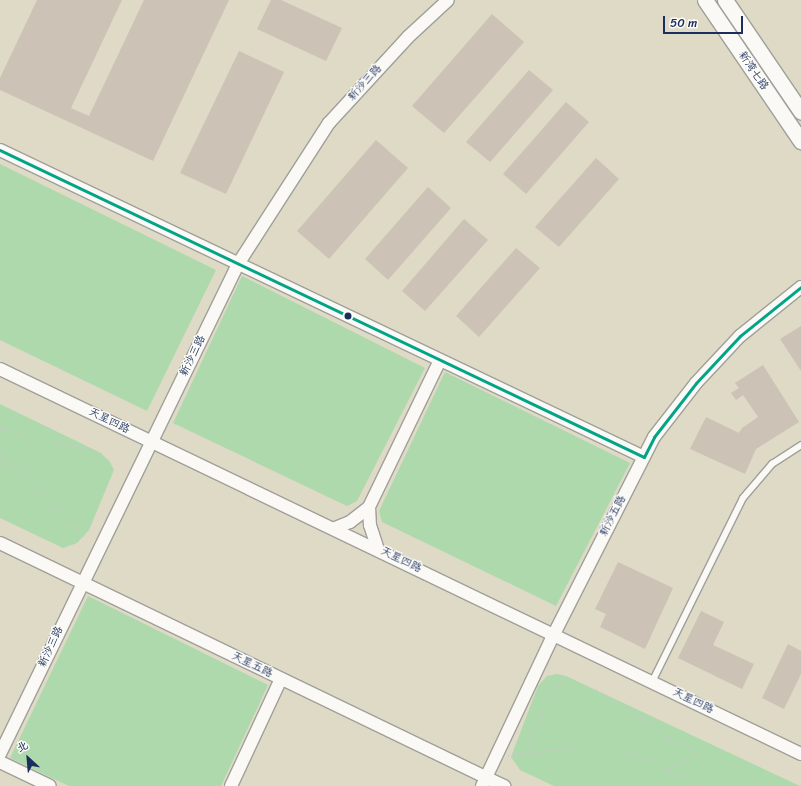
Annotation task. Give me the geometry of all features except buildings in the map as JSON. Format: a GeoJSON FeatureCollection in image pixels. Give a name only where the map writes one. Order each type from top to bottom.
{"type":"FeatureCollection","features":[{"type":"Feature","properties":{"kind":"street","name":"新沙三路"},"geometry":{"type":"LineString","coordinates":[[0,754],[82,582],[238,264],[329,123],[408,37],[448,0]]}},
{"type":"Feature","properties":{"kind":"street","name":"新湾七路"},"geometry":{"type":"LineString","coordinates":[[705,0],[801,141]]}},
{"type":"Feature","properties":{"kind":"street","name":"新湾七路"},"geometry":{"type":"LineString","coordinates":[[725,0],[801,112]]}},
{"type":"Feature","properties":{"kind":"street"},"geometry":{"type":"LineString","coordinates":[[0,150],[644,457]]}},
{"type":"Feature","properties":{"kind":"street","name":"新沙五路"},"geometry":{"type":"LineString","coordinates":[[484,782],[554,634],[654,437],[740,336],[801,287]]}},
{"type":"Feature","properties":{"kind":"street"},"geometry":{"type":"LineString","coordinates":[[335,528],[350,522],[368,507],[440,360]]}},
{"type":"Feature","properties":{"kind":"street","name":"天星四路"},"geometry":{"type":"LineString","coordinates":[[0,369],[335,528],[801,754]]}},
{"type":"Feature","properties":{"kind":"street"},"geometry":{"type":"LineString","coordinates":[[368,507],[370,525],[378,549]]}},
{"type":"Feature","properties":{"kind":"street","name":"天星五路"},"geometry":{"type":"LineString","coordinates":[[0,543],[281,679],[484,782],[504,786]]}},
{"type":"Feature","properties":{"kind":"street"},"geometry":{"type":"LineString","coordinates":[[231,786],[281,679]]}},
{"type":"Feature","properties":{"kind":"street"},"geometry":{"type":"LineString","coordinates":[[0,762],[50,786]]}},
{"type":"Feature","properties":{"kind":"lane"},"geometry":{"type":"LineString","coordinates":[[652,682],[742,498],[772,464],[801,445]]}},
{"type":"Feature","properties":{"kind":"path"},"geometry":{"type":"LineString","coordinates":[[0,429],[101,453]]}},
{"type":"Feature","properties":{"kind":"path"},"geometry":{"type":"LineString","coordinates":[[0,455],[84,536]]}},
{"type":"Feature","properties":{"kind":"path"},"geometry":{"type":"LineString","coordinates":[[526,754],[545,707],[564,676]]}},
{"type":"Feature","properties":{"kind":"path"},"geometry":{"type":"LineString","coordinates":[[596,690],[695,754],[671,769]]}},
{"type":"Feature","properties":{"kind":"path"},"geometry":{"type":"LineString","coordinates":[[498,751],[511,758],[526,754],[575,747],[607,749],[637,755],[671,769],[703,786]]}},
{"type":"Feature","properties":{"kind":"green space"},"geometry":{"type":"Polygon","coordinates":[[[0,164],[216,270],[147,411],[0,340],[0,164]]]}},
{"type":"Feature","properties":{"kind":"green space"},"geometry":{"type":"Polygon","coordinates":[[[242,276],[425,368],[357,501],[347,506],[173,423],[242,276]]]}},
{"type":"Feature","properties":{"kind":"green space"},"geometry":{"type":"Polygon","coordinates":[[[445,372],[630,463],[556,606],[382,522],[379,511],[445,372]]]}},
{"type":"Feature","properties":{"kind":"green space"},"geometry":{"type":"Polygon","coordinates":[[[0,404],[101,453],[110,462],[114,470],[89,530],[77,543],[63,548],[0,518],[0,404]]]}},
{"type":"Feature","properties":{"kind":"green space"},"geometry":{"type":"Polygon","coordinates":[[[88,596],[268,685],[221,786],[69,786],[10,758],[88,596]]]}},
{"type":"Feature","properties":{"kind":"green space"},"geometry":{"type":"Polygon","coordinates":[[[557,674],[566,676],[800,786],[554,786],[520,770],[511,757],[538,686],[547,676],[557,674]]]}},
{"type":"Feature","properties":{"kind":"transit line"},"geometry":{"type":"LineString","coordinates":[[0,150],[644,457],[654,437],[696,383],[740,336],[801,287]]}}]}
